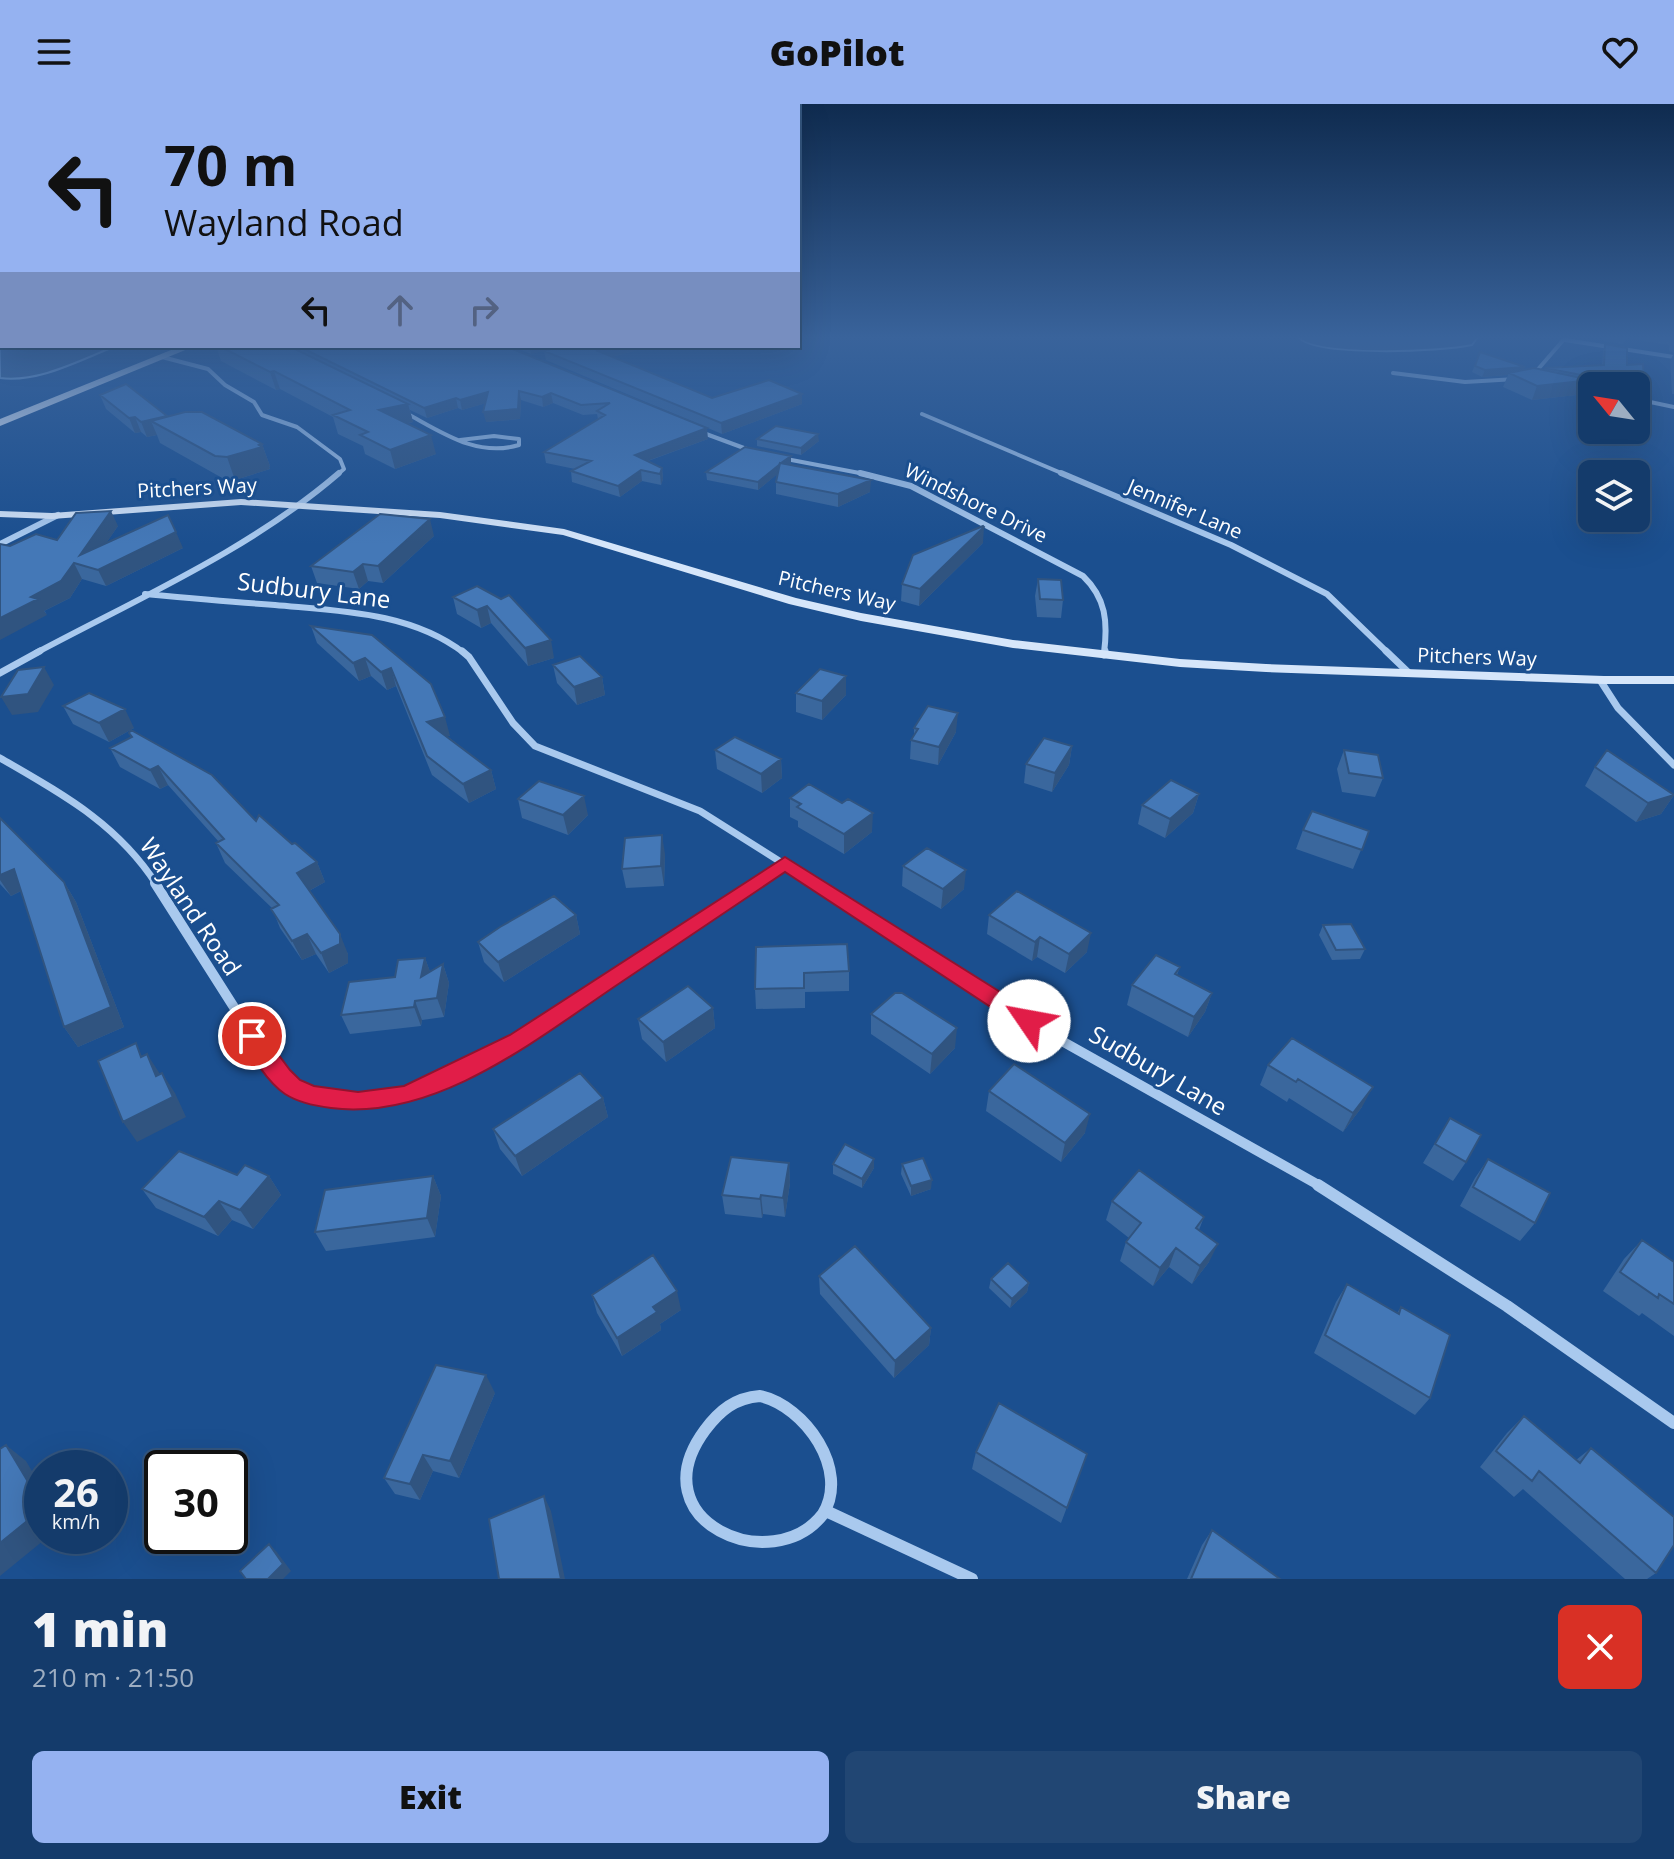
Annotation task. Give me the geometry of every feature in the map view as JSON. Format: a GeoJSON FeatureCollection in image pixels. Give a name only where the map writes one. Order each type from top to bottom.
{"type":"FeatureCollection","features":[{"type":"Feature","properties":{"kind":"main road"},"geometry":{"type":"LineString","coordinates":[[0,423],[42,406]]}},
{"type":"Feature","properties":{"kind":"main road","name":"Pitchers Way"},"geometry":{"type":"LineString","coordinates":[[0,514],[58,515],[218,503],[302,505],[440,515],[564,532],[758,591],[861,617],[974,638],[1104,655],[1227,666],[1674,680]]}},
{"type":"Feature","properties":{"kind":"street"},"geometry":{"type":"LineString","coordinates":[[0,673],[258,533],[341,475],[344,469],[340,459],[297,427],[262,415],[256,406]]}},
{"type":"Feature","properties":{"kind":"street"},"geometry":{"type":"LineString","coordinates":[[393,406],[460,440],[491,452],[506,452],[519,445],[519,439],[509,436],[460,440]]}},
{"type":"Feature","properties":{"kind":"street","name":"Jennifer Lane"},"geometry":{"type":"LineString","coordinates":[[922,414],[1231,545],[1327,594],[1409,673]]}},
{"type":"Feature","properties":{"kind":"street"},"geometry":{"type":"LineString","coordinates":[[686,426],[764,454]]}},
{"type":"Feature","properties":{"kind":"street","name":"Windshore Drive"},"geometry":{"type":"LineString","coordinates":[[773,456],[901,482],[1083,576],[1101,594],[1106,611],[1104,655]]}},
{"type":"Feature","properties":{"kind":"street"},"geometry":{"type":"LineString","coordinates":[[0,544],[58,515]]}},
{"type":"Feature","properties":{"kind":"street","name":"Sudbury Lane"},"geometry":{"type":"LineString","coordinates":[[145,594],[362,613],[400,621],[450,642],[469,657],[527,740],[561,759],[700,811],[1044,1031],[1285,1165],[1370,1216],[1507,1306],[1674,1423]]}},
{"type":"Feature","properties":{"kind":"street"},"geometry":{"type":"LineString","coordinates":[[1600,680],[1618,708],[1674,765]]}},
{"type":"Feature","properties":{"kind":"street","name":"Wayland Road"},"geometry":{"type":"LineString","coordinates":[[0,758],[83,806],[138,856],[265,1056],[292,1086],[312,1096],[358,1102],[404,1096],[431,1086],[518,1041],[785,863]]}},
{"type":"Feature","properties":{"kind":"street"},"geometry":{"type":"LineString","coordinates":[[743,1397],[776,1399],[800,1418],[822,1451],[830,1471],[833,1492],[826,1511],[814,1532],[801,1540],[779,1548],[757,1551],[737,1547],[701,1527],[691,1509],[685,1484],[688,1463],[696,1445],[724,1410],[743,1397]]}},
{"type":"Feature","properties":{"kind":"street"},"geometry":{"type":"LineString","coordinates":[[826,1511],[972,1579]]}},
{"type":"Feature","properties":{"kind":"building"},"geometry":{"type":"Polygon","coordinates":[[[114,406],[154,406],[167,416],[141,422],[135,417],[129,418],[114,406]]]}},
{"type":"Feature","properties":{"kind":"building"},"geometry":{"type":"Polygon","coordinates":[[[342,406],[399,406],[379,410],[431,435],[390,450],[360,435],[368,432],[333,415],[350,410],[342,406]]]}},
{"type":"Feature","properties":{"kind":"building"},"geometry":{"type":"Polygon","coordinates":[[[485,406],[518,406],[518,409],[483,412],[485,406]]]}},
{"type":"Feature","properties":{"kind":"building"},"geometry":{"type":"Polygon","coordinates":[[[605,406],[652,406],[707,428],[635,455],[662,468],[660,474],[641,470],[618,486],[571,471],[591,461],[544,452],[605,415],[597,411],[605,406]]]}},
{"type":"Feature","properties":{"kind":"building"},"geometry":{"type":"Polygon","coordinates":[[[679,406],[769,406],[721,423],[679,406]]]}},
{"type":"Feature","properties":{"kind":"building"},"geometry":{"type":"Polygon","coordinates":[[[185,412],[202,412],[262,444],[259,445],[262,447],[227,457],[215,456],[151,421],[185,412]]]}},
{"type":"Feature","properties":{"kind":"building"},"geometry":{"type":"Polygon","coordinates":[[[776,426],[818,434],[801,448],[757,439],[776,426]]]}},
{"type":"Feature","properties":{"kind":"building"},"geometry":{"type":"Polygon","coordinates":[[[745,447],[791,456],[758,482],[706,472],[745,447]]]}},
{"type":"Feature","properties":{"kind":"building"},"geometry":{"type":"Polygon","coordinates":[[[780,463],[871,480],[838,494],[776,482],[780,463]]]}},
{"type":"Feature","properties":{"kind":"building"},"geometry":{"type":"Polygon","coordinates":[[[111,511],[80,555],[168,515],[176,532],[98,570],[74,563],[61,581],[31,597],[38,599],[0,618],[0,544],[10,546],[36,534],[57,540],[76,513],[111,511]]]}},
{"type":"Feature","properties":{"kind":"building"},"geometry":{"type":"Polygon","coordinates":[[[380,514],[430,519],[378,566],[363,564],[353,572],[311,566],[380,514]]]}},
{"type":"Feature","properties":{"kind":"building"},"geometry":{"type":"Polygon","coordinates":[[[983,526],[920,589],[902,584],[913,555],[983,526]]]}},
{"type":"Feature","properties":{"kind":"building"},"geometry":{"type":"Polygon","coordinates":[[[1038,579],[1061,580],[1063,600],[1040,599],[1038,579]]]}},
{"type":"Feature","properties":{"kind":"building"},"geometry":{"type":"Polygon","coordinates":[[[477,586],[501,599],[509,595],[551,640],[525,648],[487,606],[477,610],[453,597],[477,586]]]}},
{"type":"Feature","properties":{"kind":"building"},"geometry":{"type":"Polygon","coordinates":[[[311,626],[372,635],[431,684],[445,717],[427,722],[491,770],[463,784],[427,756],[391,668],[381,672],[365,658],[353,663],[311,626]]]}},
{"type":"Feature","properties":{"kind":"building"},"geometry":{"type":"Polygon","coordinates":[[[580,656],[602,677],[574,687],[553,665],[580,656]]]}},
{"type":"Feature","properties":{"kind":"building"},"geometry":{"type":"Polygon","coordinates":[[[44,667],[28,694],[1,697],[18,670],[44,667]]]}},
{"type":"Feature","properties":{"kind":"building"},"geometry":{"type":"Polygon","coordinates":[[[820,669],[846,676],[822,701],[796,693],[820,669]]]}},
{"type":"Feature","properties":{"kind":"building"},"geometry":{"type":"Polygon","coordinates":[[[89,693],[125,709],[99,723],[63,706],[89,693]]]}},
{"type":"Feature","properties":{"kind":"building"},"geometry":{"type":"Polygon","coordinates":[[[928,706],[958,713],[939,747],[911,740],[918,729],[914,728],[928,706]]]}},
{"type":"Feature","properties":{"kind":"building"},"geometry":{"type":"Polygon","coordinates":[[[131,730],[212,775],[256,821],[259,815],[317,862],[297,873],[340,934],[340,944],[321,953],[307,934],[292,941],[271,909],[279,905],[216,843],[224,839],[158,766],[150,770],[110,748],[132,737],[129,733],[131,730]]]}},
{"type":"Feature","properties":{"kind":"building"},"geometry":{"type":"Polygon","coordinates":[[[735,737],[781,759],[761,774],[715,750],[735,737]]]}},
{"type":"Feature","properties":{"kind":"building"},"geometry":{"type":"Polygon","coordinates":[[[1044,738],[1072,746],[1055,773],[1026,764],[1044,738]]]}},
{"type":"Feature","properties":{"kind":"building"},"geometry":{"type":"Polygon","coordinates":[[[1344,750],[1378,755],[1383,778],[1349,773],[1344,750]]]}},
{"type":"Feature","properties":{"kind":"building"},"geometry":{"type":"Polygon","coordinates":[[[1607,750],[1674,795],[1648,803],[1595,767],[1607,750]]]}},
{"type":"Feature","properties":{"kind":"building"},"geometry":{"type":"Polygon","coordinates":[[[1171,780],[1199,794],[1170,819],[1142,805],[1171,780]]]}},
{"type":"Feature","properties":{"kind":"building"},"geometry":{"type":"Polygon","coordinates":[[[539,781],[584,796],[563,815],[518,799],[539,781]]]}},
{"type":"Feature","properties":{"kind":"building"},"geometry":{"type":"Polygon","coordinates":[[[809,784],[842,803],[848,799],[873,813],[844,834],[797,807],[801,804],[790,798],[809,784]]]}},
{"type":"Feature","properties":{"kind":"building"},"geometry":{"type":"Polygon","coordinates":[[[1312,811],[1369,831],[1362,850],[1303,830],[1312,811]]]}},
{"type":"Feature","properties":{"kind":"building"},"geometry":{"type":"Polygon","coordinates":[[[0,818],[64,882],[111,1007],[64,1027],[14,869],[0,875],[0,818]]]}},
{"type":"Feature","properties":{"kind":"building"},"geometry":{"type":"Polygon","coordinates":[[[662,835],[661,866],[622,869],[625,838],[662,835]]]}},
{"type":"Feature","properties":{"kind":"building"},"geometry":{"type":"Polygon","coordinates":[[[927,848],[966,870],[943,889],[903,866],[927,848]]]}},
{"type":"Feature","properties":{"kind":"building"},"geometry":{"type":"Polygon","coordinates":[[[1017,891],[1091,933],[1069,954],[1040,937],[1035,942],[989,915],[1017,891]]]}},
{"type":"Feature","properties":{"kind":"building"},"geometry":{"type":"Polygon","coordinates":[[[554,896],[576,915],[498,962],[478,942],[500,927],[554,896]]]}},
{"type":"Feature","properties":{"kind":"building"},"geometry":{"type":"Polygon","coordinates":[[[1351,924],[1365,949],[1336,950],[1323,925],[1351,924]]]}},
{"type":"Feature","properties":{"kind":"building"},"geometry":{"type":"Polygon","coordinates":[[[847,944],[849,971],[804,973],[804,988],[755,989],[756,947],[847,944]]]}},
{"type":"Feature","properties":{"kind":"building"},"geometry":{"type":"Polygon","coordinates":[[[1156,955],[1180,967],[1175,974],[1212,993],[1194,1017],[1132,985],[1156,955]]]}},
{"type":"Feature","properties":{"kind":"building"},"geometry":{"type":"Polygon","coordinates":[[[425,958],[421,977],[443,964],[437,998],[415,1001],[414,1007],[341,1015],[349,982],[395,977],[398,960],[425,958]]]}},
{"type":"Feature","properties":{"kind":"building"},"geometry":{"type":"Polygon","coordinates":[[[688,986],[713,1008],[663,1042],[638,1019],[688,986]]]}},
{"type":"Feature","properties":{"kind":"building"},"geometry":{"type":"Polygon","coordinates":[[[895,993],[902,993],[957,1028],[932,1054],[871,1014],[895,993]]]}},
{"type":"Feature","properties":{"kind":"building"},"geometry":{"type":"Polygon","coordinates":[[[1292,1038],[1373,1087],[1353,1113],[1298,1079],[1296,1082],[1268,1065],[1292,1038]]]}},
{"type":"Feature","properties":{"kind":"building"},"geometry":{"type":"Polygon","coordinates":[[[136,1043],[141,1057],[147,1054],[156,1076],[162,1073],[173,1097],[123,1122],[98,1061],[136,1043]]]}},
{"type":"Feature","properties":{"kind":"building"},"geometry":{"type":"Polygon","coordinates":[[[1014,1064],[1090,1114],[1065,1143],[989,1091],[1014,1064]]]}},
{"type":"Feature","properties":{"kind":"building"},"geometry":{"type":"Polygon","coordinates":[[[580,1073],[603,1098],[515,1156],[493,1129],[580,1073]]]}},
{"type":"Feature","properties":{"kind":"building"},"geometry":{"type":"Polygon","coordinates":[[[1450,1118],[1481,1135],[1466,1162],[1435,1144],[1450,1118]]]}},
{"type":"Feature","properties":{"kind":"building"},"geometry":{"type":"Polygon","coordinates":[[[845,1144],[874,1159],[862,1179],[833,1164],[845,1144]]]}},
{"type":"Feature","properties":{"kind":"building"},"geometry":{"type":"Polygon","coordinates":[[[179,1151],[237,1175],[245,1165],[269,1176],[240,1210],[219,1201],[204,1217],[142,1189],[179,1151]]]}},
{"type":"Feature","properties":{"kind":"building"},"geometry":{"type":"Polygon","coordinates":[[[731,1157],[789,1163],[783,1198],[722,1195],[731,1157]]]}},
{"type":"Feature","properties":{"kind":"building"},"geometry":{"type":"Polygon","coordinates":[[[923,1158],[932,1180],[911,1186],[902,1164],[923,1158]]]}},
{"type":"Feature","properties":{"kind":"building"},"geometry":{"type":"Polygon","coordinates":[[[1488,1159],[1550,1193],[1535,1223],[1473,1187],[1488,1159]]]}},
{"type":"Feature","properties":{"kind":"building"},"geometry":{"type":"Polygon","coordinates":[[[1139,1170],[1204,1217],[1196,1228],[1218,1244],[1200,1266],[1176,1248],[1160,1268],[1126,1242],[1141,1223],[1112,1201],[1139,1170]]]}},
{"type":"Feature","properties":{"kind":"building"},"geometry":{"type":"Polygon","coordinates":[[[433,1176],[427,1218],[315,1232],[325,1190],[433,1176]]]}},
{"type":"Feature","properties":{"kind":"building"},"geometry":{"type":"Polygon","coordinates":[[[1642,1240],[1674,1262],[1674,1304],[1659,1294],[1658,1298],[1620,1272],[1642,1240]]]}},
{"type":"Feature","properties":{"kind":"building"},"geometry":{"type":"Polygon","coordinates":[[[855,1246],[931,1328],[895,1361],[819,1276],[855,1246]]]}},
{"type":"Feature","properties":{"kind":"building"},"geometry":{"type":"Polygon","coordinates":[[[653,1255],[677,1291],[653,1307],[657,1312],[617,1338],[592,1295],[653,1255]]]}},
{"type":"Feature","properties":{"kind":"building"},"geometry":{"type":"Polygon","coordinates":[[[1008,1263],[1029,1283],[1012,1299],[991,1279],[1008,1263]]]}},
{"type":"Feature","properties":{"kind":"building"},"geometry":{"type":"Polygon","coordinates":[[[1347,1284],[1399,1314],[1401,1307],[1450,1335],[1430,1398],[1325,1335],[1347,1284]]]}},
{"type":"Feature","properties":{"kind":"building"},"geometry":{"type":"Polygon","coordinates":[[[436,1365],[486,1375],[450,1461],[423,1455],[410,1484],[384,1478],[436,1365]]]}},
{"type":"Feature","properties":{"kind":"building"},"geometry":{"type":"Polygon","coordinates":[[[999,1403],[1087,1454],[1067,1508],[976,1452],[999,1403]]]}},
{"type":"Feature","properties":{"kind":"building"},"geometry":{"type":"Polygon","coordinates":[[[1524,1416],[1580,1463],[1591,1448],[1674,1517],[1674,1545],[1656,1573],[1539,1471],[1532,1481],[1496,1451],[1524,1416]]]}},
{"type":"Feature","properties":{"kind":"building"},"geometry":{"type":"Polygon","coordinates":[[[6,1445],[24,1475],[24,1524],[0,1543],[0,1449],[6,1445]]]}},
{"type":"Feature","properties":{"kind":"building"},"geometry":{"type":"Polygon","coordinates":[[[544,1496],[561,1579],[499,1579],[489,1519],[544,1496]]]}},
{"type":"Feature","properties":{"kind":"building"},"geometry":{"type":"Polygon","coordinates":[[[1212,1530],[1280,1579],[1191,1579],[1212,1530]]]}},
{"type":"Feature","properties":{"kind":"building"},"geometry":{"type":"Polygon","coordinates":[[[269,1544],[283,1564],[268,1579],[246,1579],[240,1571],[269,1544]]]}},
{"type":"Feature","properties":{"kind":"route"},"geometry":{"type":"LineString","coordinates":[[252,1036],[282,1077],[312,1096],[358,1102],[404,1096],[431,1086],[518,1041],[785,863],[1029,1021]]}}]}
